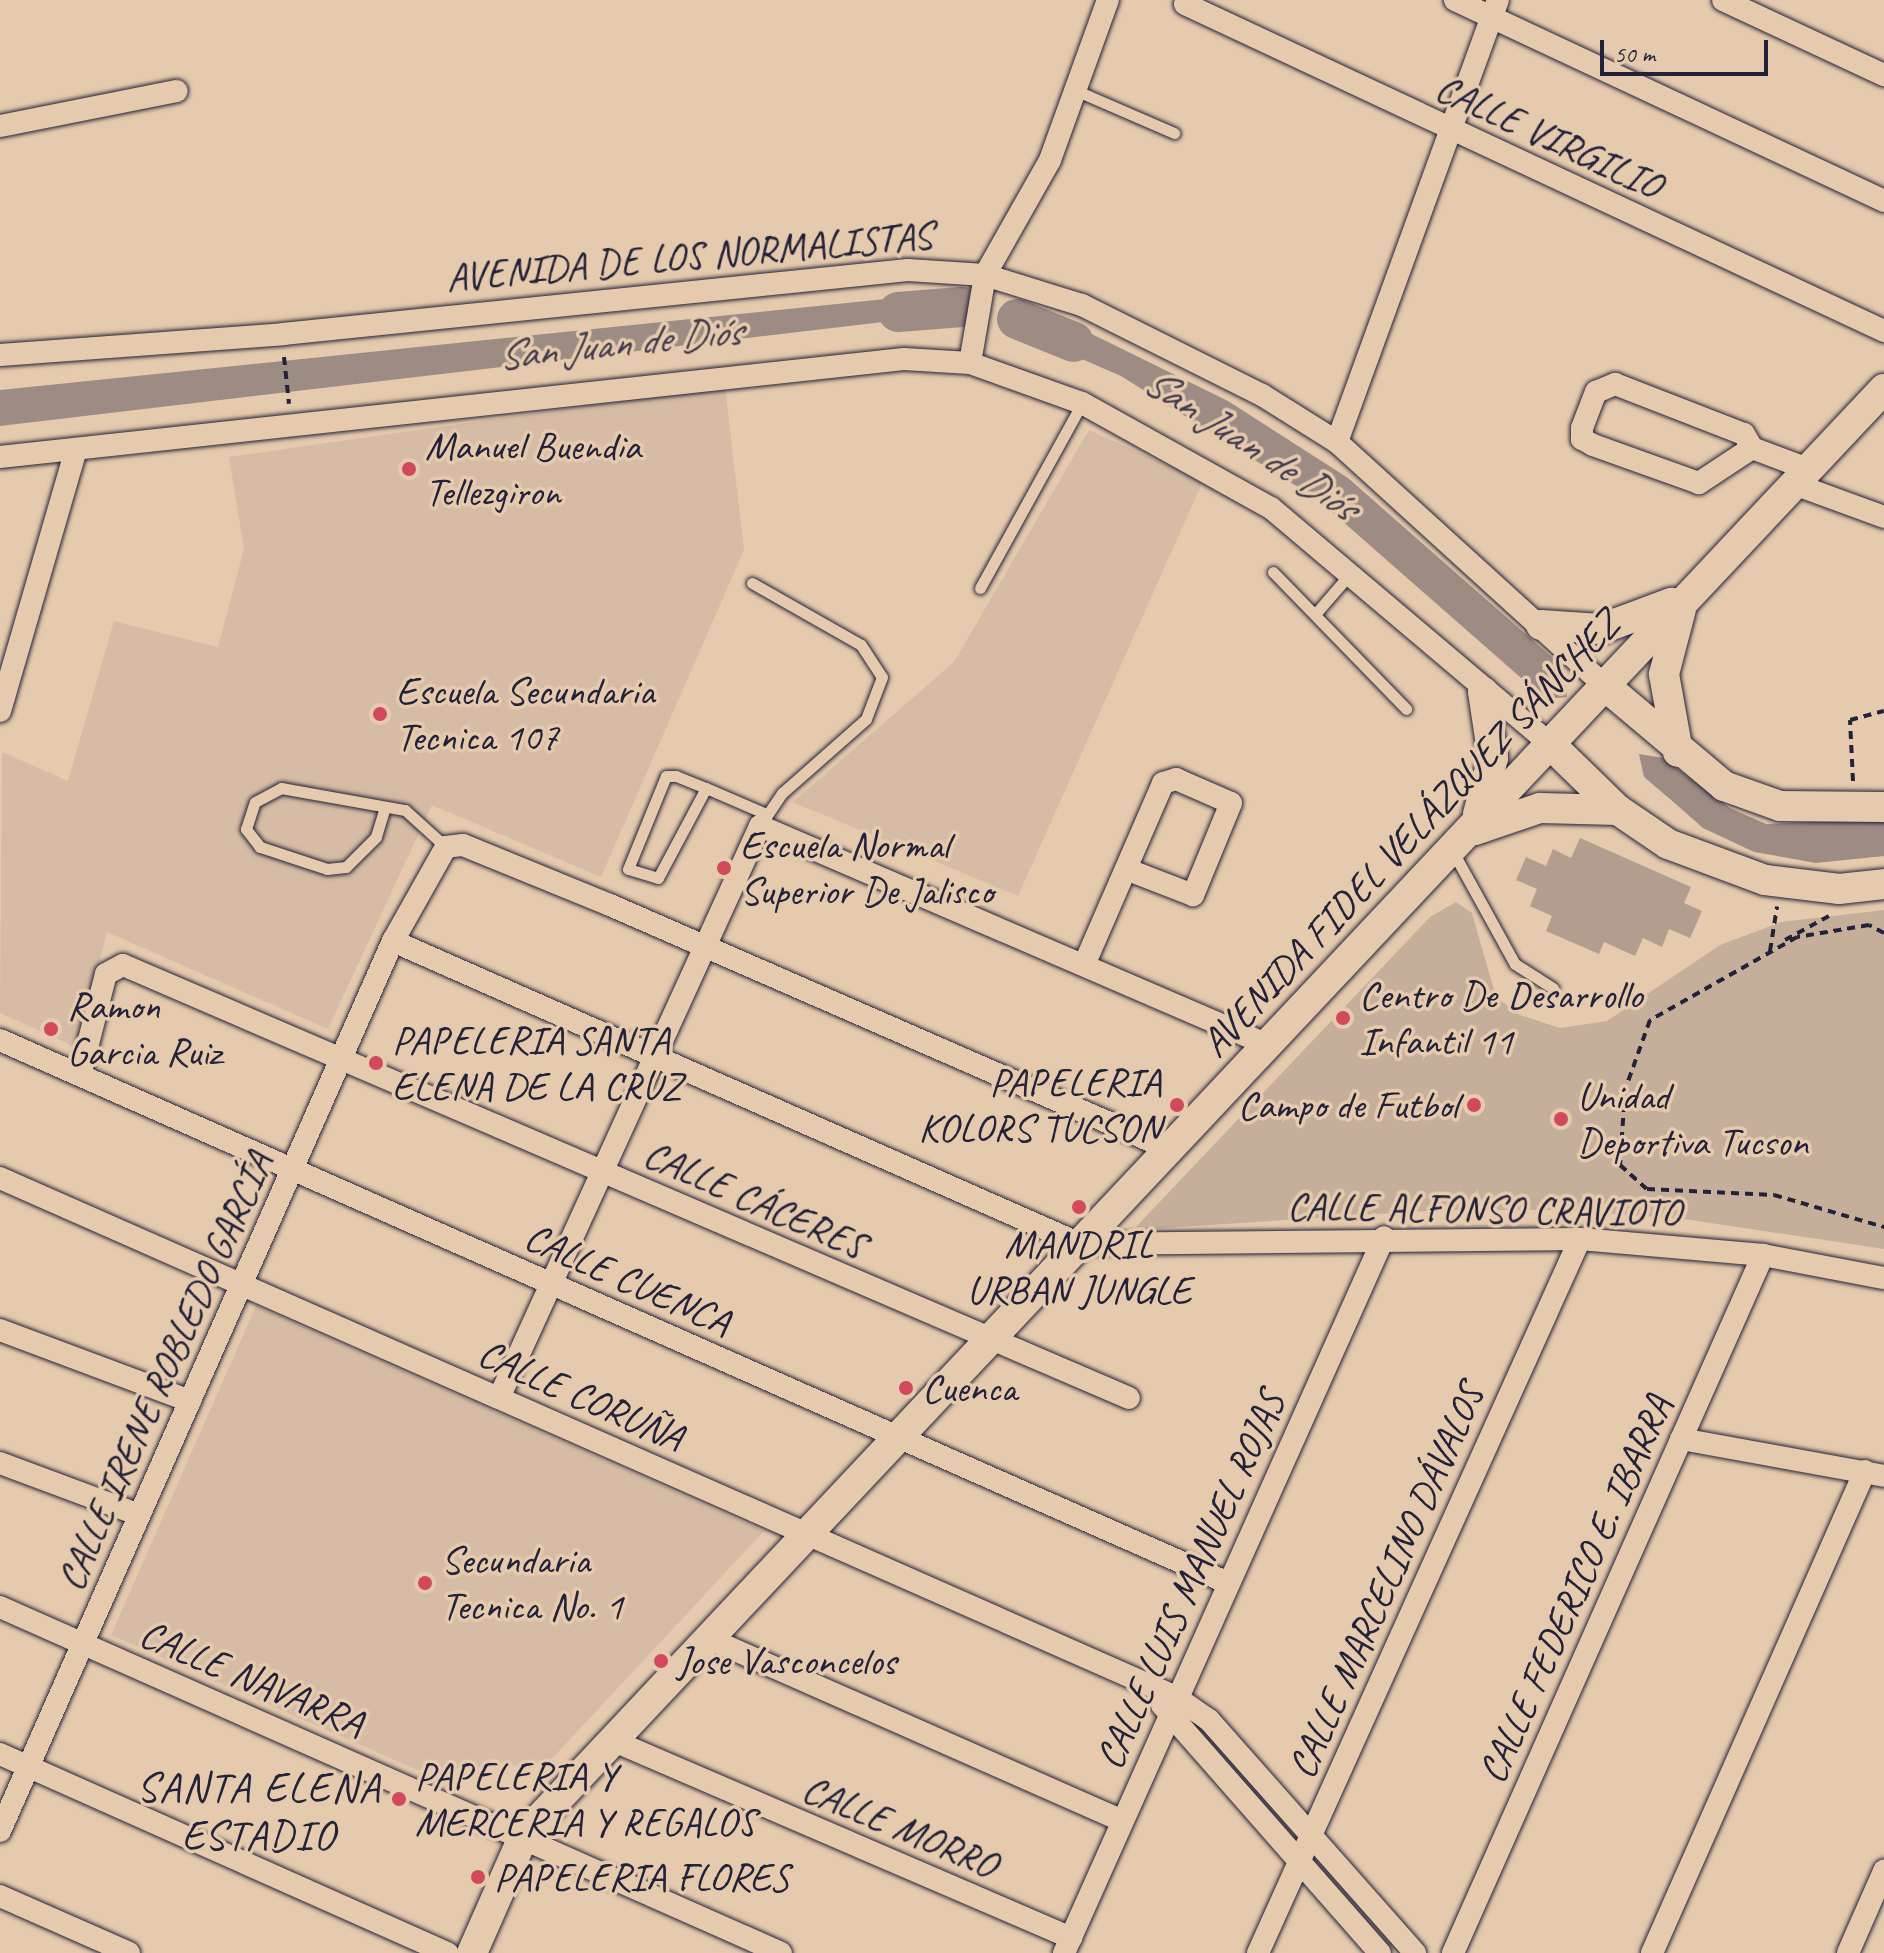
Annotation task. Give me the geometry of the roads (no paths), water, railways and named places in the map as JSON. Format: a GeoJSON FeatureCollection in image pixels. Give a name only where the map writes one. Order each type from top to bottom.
{"type":"FeatureCollection","features":[{"type":"Feature","properties":{"kind":"street"},"geometry":{"type":"LineString","coordinates":[[970,363],[985,275],[1050,160],[1108,0]]}},
{"type":"Feature","properties":{"kind":"street"},"geometry":{"type":"LineString","coordinates":[[1455,0],[1495,8],[1884,201]]}},
{"type":"Feature","properties":{"kind":"street"},"geometry":{"type":"LineString","coordinates":[[1723,0],[1884,75]]}},
{"type":"Feature","properties":{"kind":"street","name":"CALLE VIRGILIO"},"geometry":{"type":"LineString","coordinates":[[1185,4],[1884,331]]}},
{"type":"Feature","properties":{"kind":"street"},"geometry":{"type":"LineString","coordinates":[[1337,442],[1495,8]]}},
{"type":"Feature","properties":{"kind":"street"},"geometry":{"type":"LineString","coordinates":[[0,126],[177,91]]}},
{"type":"Feature","properties":{"kind":"street","name":"AVENIDA DE LOS NORMALISTAS"},"geometry":{"type":"LineString","coordinates":[[0,355],[283,334],[908,270],[985,275],[1111,318],[1337,442],[1679,754],[1724,786],[1780,806],[1869,809]]}},
{"type":"Feature","properties":{"kind":"street"},"geometry":{"type":"LineString","coordinates":[[0,457],[904,359],[970,363],[1082,403],[1271,508],[1483,692],[1549,743],[1618,810],[1668,844],[1791,883],[1839,889],[1884,884]]}},
{"type":"Feature","properties":{"kind":"street"},"geometry":{"type":"LineString","coordinates":[[1752,448],[1699,483],[1593,445],[1582,439],[1582,428],[1596,392],[1615,384],[1744,434],[1752,448],[1801,477],[1884,517]]}},
{"type":"Feature","properties":{"kind":"street","name":"AVENIDA FIDEL VELÁZQUEZ SÁNCHEZ"},"geometry":{"type":"LineString","coordinates":[[472,1953],[524,1835],[1459,842],[1695,585],[1884,389]]}},
{"type":"Feature","properties":{"kind":"street"},"geometry":{"type":"LineString","coordinates":[[0,711],[76,450]]}},
{"type":"Feature","properties":{"kind":"street"},"geometry":{"type":"LineString","coordinates":[[1541,625],[1621,625],[1695,585]]}},
{"type":"Feature","properties":{"kind":"street"},"geometry":{"type":"LineString","coordinates":[[1679,754],[1664,674],[1673,627],[1695,585]]}},
{"type":"Feature","properties":{"kind":"street"},"geometry":{"type":"LineString","coordinates":[[1459,842],[1493,758],[1483,692]]}},
{"type":"Feature","properties":{"kind":"street"},"geometry":{"type":"LineString","coordinates":[[1084,965],[1126,869],[1168,779],[1231,803],[1193,895],[1126,869]]}},
{"type":"Feature","properties":{"kind":"street"},"geometry":{"type":"LineString","coordinates":[[1459,842],[1540,808],[1618,810]]}},
{"type":"Feature","properties":{"kind":"street"},"geometry":{"type":"LineString","coordinates":[[499,1398],[702,944],[763,820],[1268,1045]]}},
{"type":"Feature","properties":{"kind":"street"},"geometry":{"type":"LineString","coordinates":[[446,847],[463,845],[702,944],[1169,1149]]}},
{"type":"Feature","properties":{"kind":"street","name":"CALLE IRENE ROBLEDO GARCÍA"},"geometry":{"type":"LineString","coordinates":[[0,1831],[393,941],[446,847]]}},
{"type":"Feature","properties":{"kind":"street"},"geometry":{"type":"LineString","coordinates":[[393,941],[1080,1244]]}},
{"type":"Feature","properties":{"kind":"street","name":"CALLE CÁCERES"},"geometry":{"type":"LineString","coordinates":[[80,1075],[113,965],[342,1056],[988,1342],[1129,1398]]}},
{"type":"Feature","properties":{"kind":"street","name":"CALLE CUENCA"},"geometry":{"type":"LineString","coordinates":[[0,1040],[1228,1583]]}},
{"type":"Feature","properties":{"kind":"street","name":"CALLE CORUÑA"},"geometry":{"type":"LineString","coordinates":[[0,1178],[809,1534],[1133,1681],[1173,1704]]}},
{"type":"Feature","properties":{"kind":"street","name":"CALLE ALFONSO CRAVIOTO"},"geometry":{"type":"LineString","coordinates":[[1080,1244],[1384,1237],[1580,1239],[1763,1255],[1884,1278]]}},
{"type":"Feature","properties":{"kind":"street","name":"CALLE LUIS MANUEL ROJAS"},"geometry":{"type":"LineString","coordinates":[[1067,1946],[1384,1237]]}},
{"type":"Feature","properties":{"kind":"street","name":"CALLE MARCELINO DÁVALOS"},"geometry":{"type":"LineString","coordinates":[[1258,1953],[1580,1239]]}},
{"type":"Feature","properties":{"kind":"street","name":"CALLE FEDERICO E. IBARRA"},"geometry":{"type":"LineString","coordinates":[[1453,1953],[1763,1255]]}},
{"type":"Feature","properties":{"kind":"street"},"geometry":{"type":"LineString","coordinates":[[0,1330],[190,1401]]}},
{"type":"Feature","properties":{"kind":"street"},"geometry":{"type":"LineString","coordinates":[[1652,1953],[1875,1474],[1681,1439]]}},
{"type":"Feature","properties":{"kind":"street"},"geometry":{"type":"LineString","coordinates":[[0,1463],[140,1515]]}},
{"type":"Feature","properties":{"kind":"street","name":"CALLE NAVARRA"},"geometry":{"type":"LineString","coordinates":[[0,1607],[524,1835],[781,1953]]}},
{"type":"Feature","properties":{"kind":"street"},"geometry":{"type":"LineString","coordinates":[[710,1639],[1122,1821]]}},
{"type":"Feature","properties":{"kind":"street"},"geometry":{"type":"LineString","coordinates":[[1173,1704],[1209,1720],[1415,1953]]}},
{"type":"Feature","properties":{"kind":"street"},"geometry":{"type":"LineString","coordinates":[[1173,1704],[1299,1861],[1380,1953]]}},
{"type":"Feature","properties":{"kind":"street","name":"CALLE MORRO"},"geometry":{"type":"LineString","coordinates":[[614,1741],[1067,1946]]}},
{"type":"Feature","properties":{"kind":"street"},"geometry":{"type":"LineString","coordinates":[[0,1754],[448,1953]]}},
{"type":"Feature","properties":{"kind":"street"},"geometry":{"type":"LineString","coordinates":[[1848,1953],[1884,1871]]}},
{"type":"Feature","properties":{"kind":"street"},"geometry":{"type":"LineString","coordinates":[[0,1896],[129,1953]]}},
{"type":"Feature","properties":{"kind":"lane"},"geometry":{"type":"LineString","coordinates":[[1077,91],[1174,133]]}},
{"type":"Feature","properties":{"kind":"lane"},"geometry":{"type":"LineString","coordinates":[[980,588],[1082,403]]}},
{"type":"Feature","properties":{"kind":"lane"},"geometry":{"type":"LineString","coordinates":[[1273,572],[1317,612],[1406,709]]}},
{"type":"Feature","properties":{"kind":"lane"},"geometry":{"type":"LineString","coordinates":[[1317,612],[1349,575]]}},
{"type":"Feature","properties":{"kind":"lane"},"geometry":{"type":"LineString","coordinates":[[706,788],[658,878],[628,869],[666,776],[706,788],[763,820],[866,719],[882,677],[861,645],[752,583]]}},
{"type":"Feature","properties":{"kind":"lane"},"geometry":{"type":"LineString","coordinates":[[385,807],[376,837],[346,867],[327,869],[260,847],[246,829],[255,802],[281,788],[385,807],[421,820],[446,847]]}},
{"type":"Feature","properties":{"kind":"lane"},"geometry":{"type":"LineString","coordinates":[[1459,842],[1515,964],[1553,988]]}},
{"type":"Feature","properties":{"kind":"water"},"geometry":{"type":"Polygon","coordinates":[[[934,294],[952,306],[934,316],[0,426],[0,390],[934,294]]]}},
{"type":"Feature","properties":{"kind":"water"},"geometry":{"type":"Polygon","coordinates":[[[1047,312],[1228,401],[1348,478],[1564,668],[1567,697],[1545,699],[1317,499],[1121,376],[1038,340],[1025,321],[1047,312]]]}},
{"type":"Feature","properties":{"kind":"water"},"geometry":{"type":"Polygon","coordinates":[[[1639,754],[1663,758],[1730,808],[1766,824],[1884,819],[1884,856],[1816,863],[1754,852],[1703,828],[1644,777],[1639,754]]]}},
{"type":"Feature","properties":{"kind":"waterway","name":"San Juan de Diós"},"geometry":{"type":"LineString","coordinates":[[898,312],[962,307]]}},
{"type":"Feature","properties":{"kind":"waterway","name":"San Juan de Diós"},"geometry":{"type":"LineString","coordinates":[[1017,319],[1074,342]]}},
{"type":"Feature","properties":{"kind":"place","name":"Manuel Buendia Tellezgiron"},"geometry":{"type":"Point","coordinates":[409,469]}},
{"type":"Feature","properties":{"kind":"place","name":"Escuela Secundaria Tecnica 107"},"geometry":{"type":"Point","coordinates":[380,714]}},
{"type":"Feature","properties":{"kind":"place","name":"Escuela Normal Superior De Jalisco"},"geometry":{"type":"Point","coordinates":[724,868]}},
{"type":"Feature","properties":{"kind":"place","name":"Centro De Desarrollo Infantil 11"},"geometry":{"type":"Point","coordinates":[1343,1018]}},
{"type":"Feature","properties":{"kind":"place","name":"Ramon Garcia Ruiz"},"geometry":{"type":"Point","coordinates":[51,1029]}},
{"type":"Feature","properties":{"kind":"place","name":"PAPELERIA SANTA ELENA DE LA CRUZ"},"geometry":{"type":"Point","coordinates":[376,1063]}},
{"type":"Feature","properties":{"kind":"place","name":"PAPELERIA KOLORS TUCSON"},"geometry":{"type":"Point","coordinates":[1177,1105]}},
{"type":"Feature","properties":{"kind":"place","name":"Campo de Futbol"},"geometry":{"type":"Point","coordinates":[1474,1105]}},
{"type":"Feature","properties":{"kind":"place","name":"Unidad Deportiva Tucson"},"geometry":{"type":"Point","coordinates":[1561,1119]}},
{"type":"Feature","properties":{"kind":"place","name":"MANDRIL URBAN JUNGLE"},"geometry":{"type":"Point","coordinates":[1079,1207]}},
{"type":"Feature","properties":{"kind":"place","name":"Cuenca"},"geometry":{"type":"Point","coordinates":[906,1388]}},
{"type":"Feature","properties":{"kind":"place","name":"Secundaria Tecnica No. 1"},"geometry":{"type":"Point","coordinates":[425,1583]}},
{"type":"Feature","properties":{"kind":"place","name":"Jose Vasconcelos"},"geometry":{"type":"Point","coordinates":[661,1661]}},
{"type":"Feature","properties":{"kind":"place","name":"PAPELERIA Y MERCERIA Y REGALOS"},"geometry":{"type":"Point","coordinates":[399,1799]}},
{"type":"Feature","properties":{"kind":"place","name":"PAPELERIA FLORES"},"geometry":{"type":"Point","coordinates":[478,1877]}},
{"type":"Feature","properties":{"kind":"district","name":"SANTA ELENA ESTADIO"},"geometry":{"type":"Point","coordinates":[259,1812]}}]}
